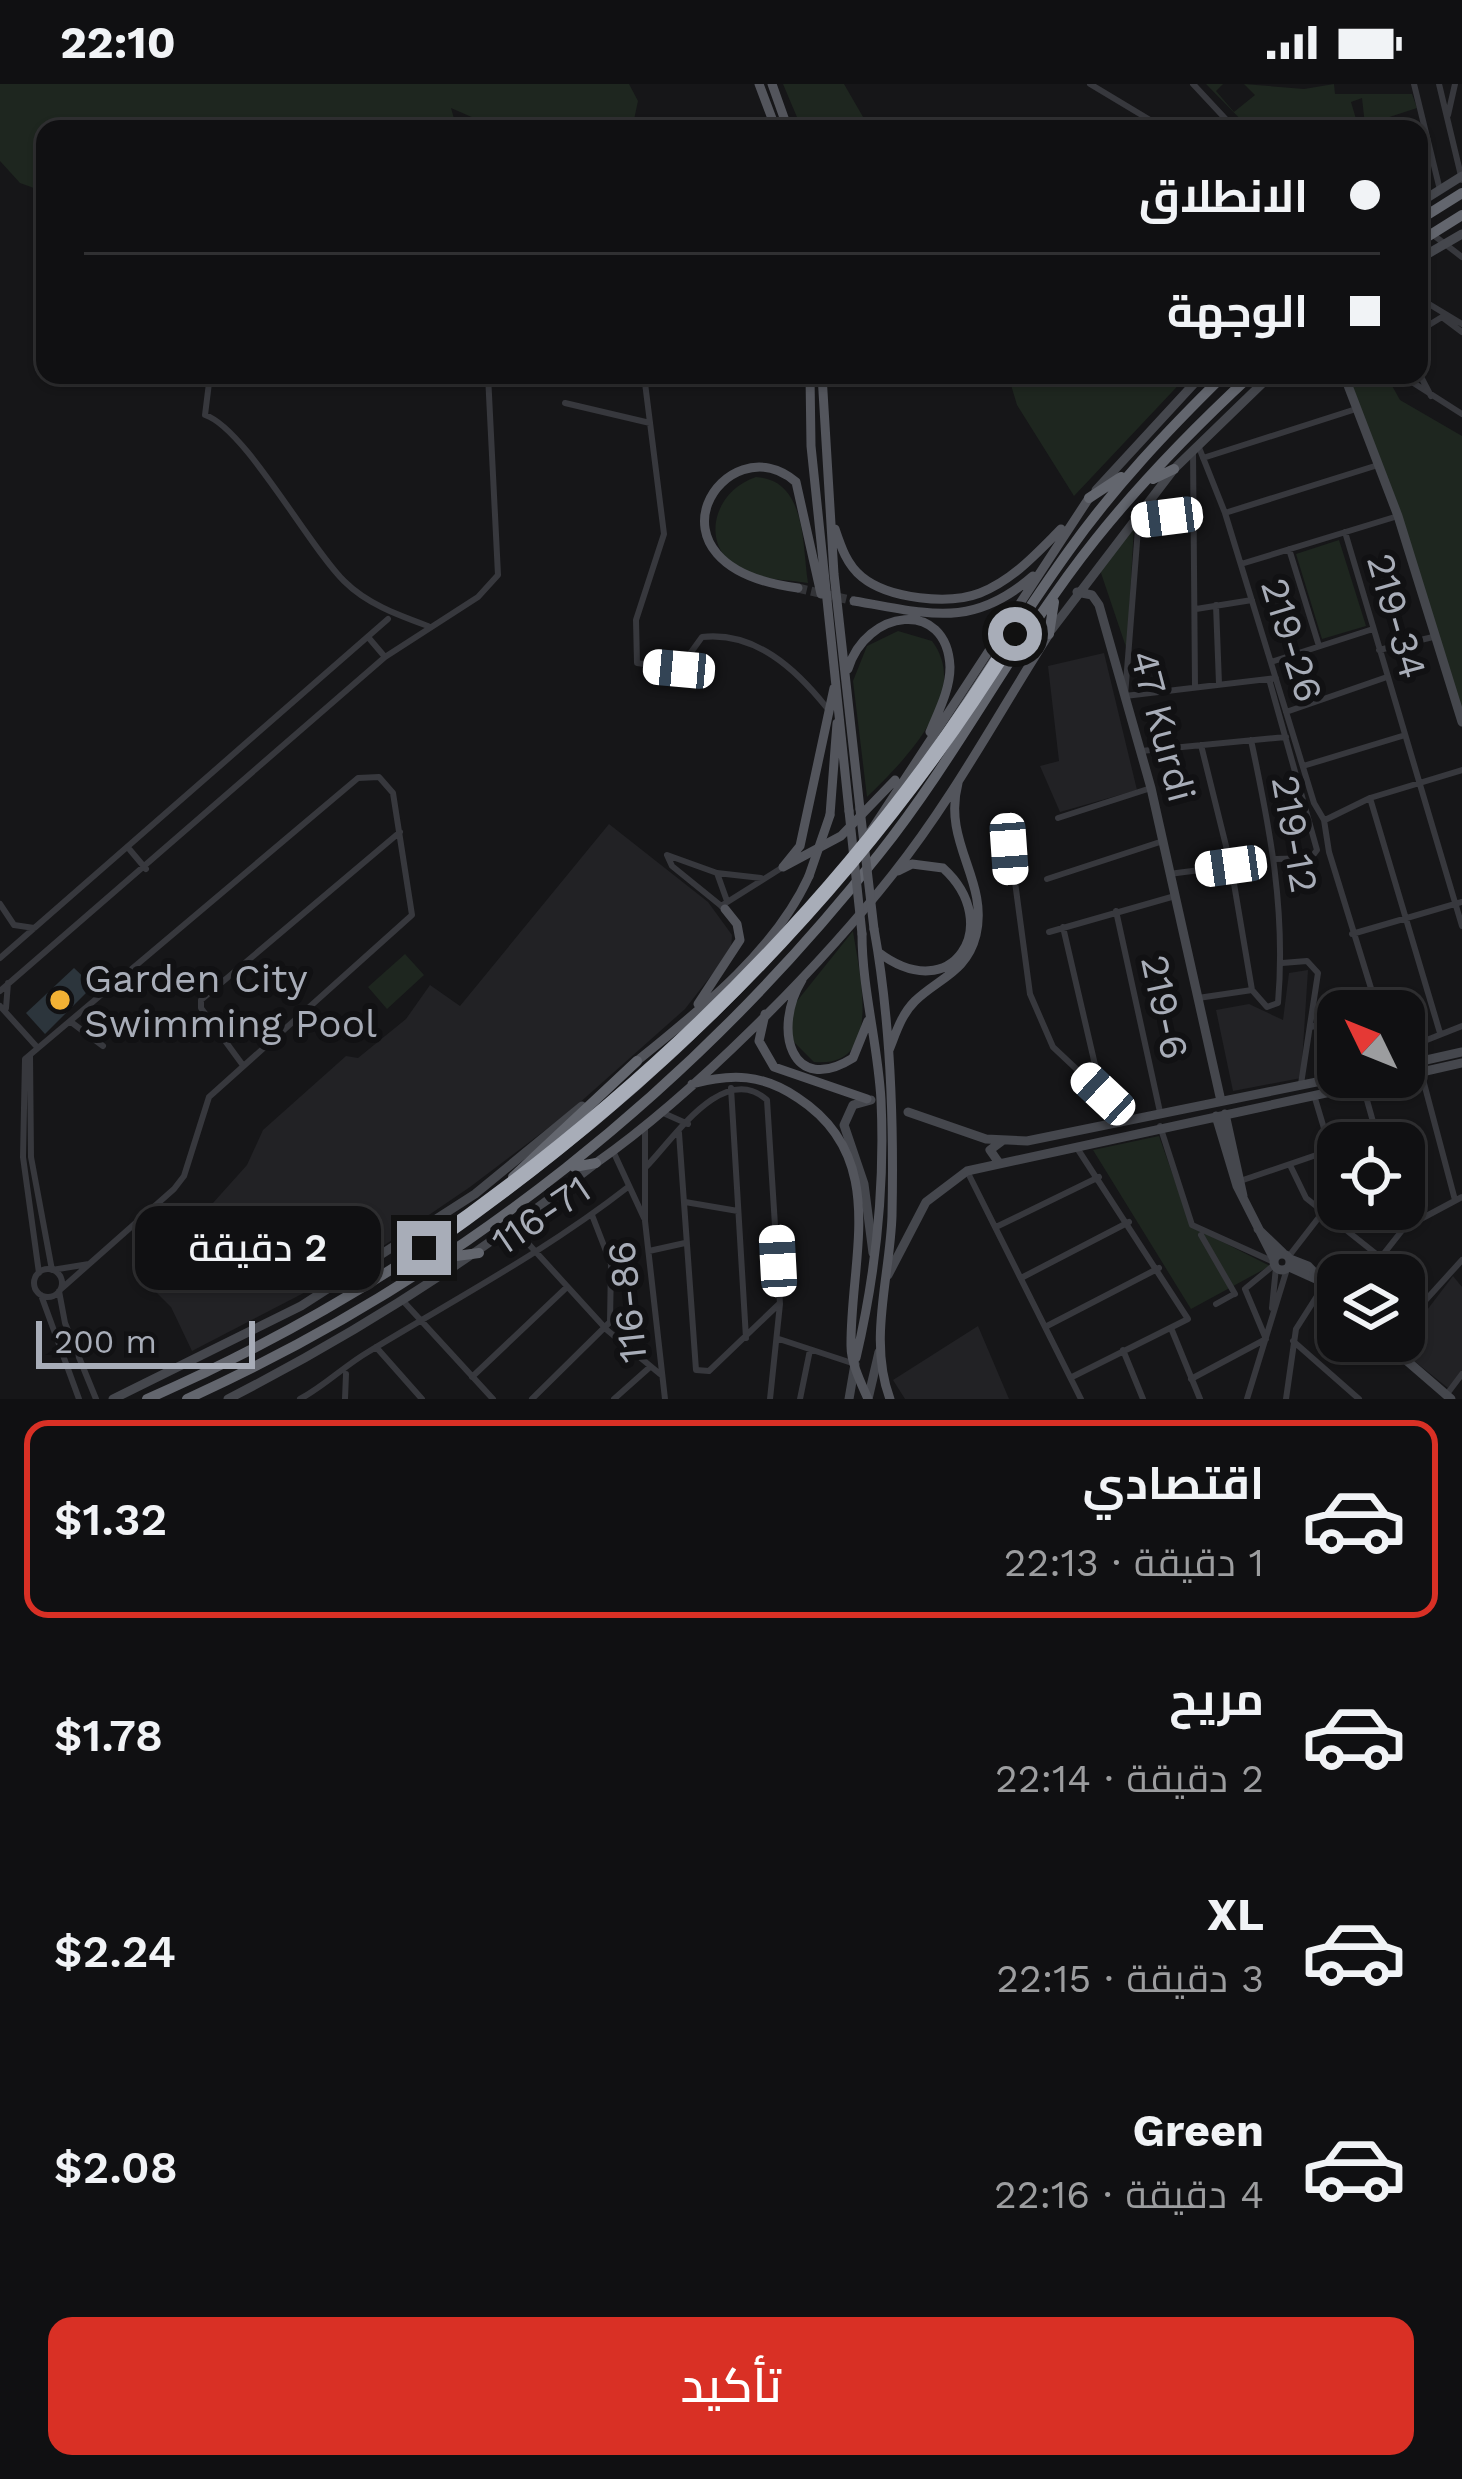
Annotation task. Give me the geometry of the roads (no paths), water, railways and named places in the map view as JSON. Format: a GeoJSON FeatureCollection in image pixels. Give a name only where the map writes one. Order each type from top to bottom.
{"type":"FeatureCollection","features":[{"type":"Feature","properties":{"kind":"highway"},"geometry":{"type":"LineString","coordinates":[[1428,215],[1462,194]]}},
{"type":"Feature","properties":{"kind":"highway"},"geometry":{"type":"LineString","coordinates":[[1428,236],[1462,215]]}},
{"type":"Feature","properties":{"kind":"highway"},"geometry":{"type":"LineString","coordinates":[[147,1399],[351,1296],[491,1201],[700,1025],[772,953],[860,851],[923,769],[1069,551],[1129,472],[1215,384]]}},
{"type":"Feature","properties":{"kind":"highway"},"geometry":{"type":"LineString","coordinates":[[187,1399],[311,1340],[446,1258],[571,1168],[654,1097],[740,1011],[879,855],[1093,542],[1242,384]]}},
{"type":"Feature","properties":{"kind":"highway"},"geometry":{"type":"LineString","coordinates":[[1145,483],[1174,469]]}},
{"type":"Feature","properties":{"kind":"highway"},"geometry":{"type":"LineString","coordinates":[[1089,498],[1129,472]]}},
{"type":"Feature","properties":{"kind":"highway"},"geometry":{"type":"LineString","coordinates":[[1048,634],[1054,598]]}},
{"type":"Feature","properties":{"kind":"highway"},"geometry":{"type":"LineString","coordinates":[[491,1201],[637,1061]]}},
{"type":"Feature","properties":{"kind":"highway"},"geometry":{"type":"LineString","coordinates":[[571,1168],[596,1162]]}},
{"type":"Feature","properties":{"kind":"highway"},"geometry":{"type":"LineString","coordinates":[[446,1258],[479,1252]]}},
{"type":"Feature","properties":{"kind":"highway"},"geometry":{"type":"LineString","coordinates":[[135,1399],[160,1393]]}},
{"type":"Feature","properties":{"kind":"main road"},"geometry":{"type":"LineString","coordinates":[[759,84],[773,120]]}},
{"type":"Feature","properties":{"kind":"main road"},"geometry":{"type":"LineString","coordinates":[[772,84],[785,120]]}},
{"type":"Feature","properties":{"kind":"main road"},"geometry":{"type":"LineString","coordinates":[[1428,198],[1462,178]]}},
{"type":"Feature","properties":{"kind":"main road"},"geometry":{"type":"LineString","coordinates":[[1428,254],[1462,234]]}},
{"type":"Feature","properties":{"kind":"main road"},"geometry":{"type":"LineString","coordinates":[[811,384],[826,606],[841,681]]}},
{"type":"Feature","properties":{"kind":"main road"},"geometry":{"type":"LineString","coordinates":[[821,384],[817,445],[827,500],[862,934],[881,1103],[874,1268],[849,1399]]}},
{"type":"Feature","properties":{"kind":"main road"},"geometry":{"type":"LineString","coordinates":[[827,500],[845,558],[862,577],[891,590],[949,599],[984,592],[1011,576],[1194,384]]}},
{"type":"Feature","properties":{"kind":"main road"},"geometry":{"type":"LineString","coordinates":[[228,1399],[404,1302],[514,1228],[661,1112],[766,1010],[893,874],[1077,592],[1174,469],[1198,451],[1262,384]]}},
{"type":"Feature","properties":{"kind":"main road"},"geometry":{"type":"LineString","coordinates":[[1348,384],[1398,516],[1462,722]]}},
{"type":"Feature","properties":{"kind":"main road"},"geometry":{"type":"LineString","coordinates":[[798,588],[739,575],[709,546],[704,513],[713,493],[739,469],[766,465],[796,482],[813,577],[826,606]]}},
{"type":"Feature","properties":{"kind":"main road"},"geometry":{"type":"LineString","coordinates":[[783,867],[841,836],[910,765],[1089,498]]}},
{"type":"Feature","properties":{"kind":"main road"},"geometry":{"type":"LineString","coordinates":[[854,601],[935,614],[969,613],[998,603],[1042,568]]}},
{"type":"Feature","properties":{"kind":"main road","name":"47 Kurdi"},"geometry":{"type":"LineString","coordinates":[[1077,592],[1098,601],[1141,751],[1221,1101]]}},
{"type":"Feature","properties":{"kind":"main road"},"geometry":{"type":"LineString","coordinates":[[783,867],[800,846],[841,681],[854,651],[874,627],[900,619],[934,632],[945,646],[950,672],[925,746]]}},
{"type":"Feature","properties":{"kind":"main road"},"geometry":{"type":"LineString","coordinates":[[834,711],[878,952],[892,1112],[888,1275],[868,1399]]}},
{"type":"Feature","properties":{"kind":"main road"},"geometry":{"type":"LineString","coordinates":[[113,1399],[302,1306],[426,1228],[689,1019],[764,944],[809,876],[830,815],[834,711]]}},
{"type":"Feature","properties":{"kind":"main road"},"geometry":{"type":"LineString","coordinates":[[860,851],[910,765]]}},
{"type":"Feature","properties":{"kind":"main road"},"geometry":{"type":"LineString","coordinates":[[887,1055],[902,1018],[918,998],[957,972],[977,932],[978,895],[952,817],[959,779]]}},
{"type":"Feature","properties":{"kind":"main road"},"geometry":{"type":"LineString","coordinates":[[878,952],[906,970],[926,974],[950,965],[970,931],[967,897],[943,868],[912,864],[893,874]]}},
{"type":"Feature","properties":{"kind":"main road"},"geometry":{"type":"LineString","coordinates":[[689,1019],[739,944],[739,928],[724,906]]}},
{"type":"Feature","properties":{"kind":"main road"},"geometry":{"type":"LineString","coordinates":[[814,959],[784,1021],[788,1046],[807,1064],[833,1068],[853,1058],[867,1032],[869,1004]]}},
{"type":"Feature","properties":{"kind":"main road"},"geometry":{"type":"LineString","coordinates":[[766,1010],[759,1041],[774,1067],[869,1100],[850,1109],[844,1125],[864,1184],[874,1268]]}},
{"type":"Feature","properties":{"kind":"main road"},"geometry":{"type":"LineString","coordinates":[[1425,1060],[1462,1052]]}},
{"type":"Feature","properties":{"kind":"main road"},"geometry":{"type":"LineString","coordinates":[[1425,1071],[1462,1063]]}},
{"type":"Feature","properties":{"kind":"main road"},"geometry":{"type":"LineString","coordinates":[[690,1084],[727,1076],[765,1081],[812,1108],[839,1137],[855,1179],[862,1224],[851,1346],[868,1399]]}},
{"type":"Feature","properties":{"kind":"main road"},"geometry":{"type":"LineString","coordinates":[[888,1275],[926,1202],[968,1171],[1075,1146],[1221,1101],[1317,1081]]}},
{"type":"Feature","properties":{"kind":"main road"},"geometry":{"type":"LineString","coordinates":[[1285,1087],[1281,1095],[1288,1101]]}},
{"type":"Feature","properties":{"kind":"main road"},"geometry":{"type":"LineString","coordinates":[[1252,1094],[1259,1099],[1255,1106]]}},
{"type":"Feature","properties":{"kind":"main road"},"geometry":{"type":"LineString","coordinates":[[908,1112],[1002,1141],[1220,1115],[1317,1094]]}},
{"type":"Feature","properties":{"kind":"main road"},"geometry":{"type":"LineString","coordinates":[[1220,1115],[1244,1196]]}},
{"type":"Feature","properties":{"kind":"main road"},"geometry":{"type":"LineString","coordinates":[[1220,1115],[1258,1228],[1282,1262],[1308,1266],[1317,1277]]}},
{"type":"Feature","properties":{"kind":"main road"},"geometry":{"type":"LineString","coordinates":[[999,1163],[989,1153],[1002,1141]]}},
{"type":"Feature","properties":{"kind":"main road"},"geometry":{"type":"LineString","coordinates":[[879,1350],[890,1399]]}},
{"type":"Feature","properties":{"kind":"main road"},"geometry":{"type":"LineString","coordinates":[[1411,1362],[1451,1397]]}},
{"type":"Feature","properties":{"kind":"street"},"geometry":{"type":"LineString","coordinates":[[1090,84],[1150,120]]}},
{"type":"Feature","properties":{"kind":"street"},"geometry":{"type":"LineString","coordinates":[[1104,84],[1110,96]]}},
{"type":"Feature","properties":{"kind":"street"},"geometry":{"type":"LineString","coordinates":[[1193,84],[1227,120]]}},
{"type":"Feature","properties":{"kind":"street"},"geometry":{"type":"LineString","coordinates":[[1414,84],[1423,120]]}},
{"type":"Feature","properties":{"kind":"street"},"geometry":{"type":"LineString","coordinates":[[1438,84],[1462,178]]}},
{"type":"Feature","properties":{"kind":"street"},"geometry":{"type":"LineString","coordinates":[[1447,118],[1455,84]]}},
{"type":"Feature","properties":{"kind":"street"},"geometry":{"type":"LineString","coordinates":[[1447,118],[1462,112]]}},
{"type":"Feature","properties":{"kind":"street"},"geometry":{"type":"LineString","coordinates":[[1428,139],[1441,190]]}},
{"type":"Feature","properties":{"kind":"street"},"geometry":{"type":"LineString","coordinates":[[1432,234],[1462,257]]}},
{"type":"Feature","properties":{"kind":"street"},"geometry":{"type":"LineString","coordinates":[[1428,304],[1462,328]]}},
{"type":"Feature","properties":{"kind":"street"},"geometry":{"type":"LineString","coordinates":[[1428,326],[1442,317],[1462,328]]}},
{"type":"Feature","properties":{"kind":"street"},"geometry":{"type":"LineString","coordinates":[[209,384],[205,415],[234,437],[342,579],[390,611],[428,626]]}},
{"type":"Feature","properties":{"kind":"street"},"geometry":{"type":"LineString","coordinates":[[0,991],[386,657],[478,597],[498,574],[488,384]]}},
{"type":"Feature","properties":{"kind":"street"},"geometry":{"type":"LineString","coordinates":[[645,384],[664,534],[636,620],[638,663],[679,669],[702,638],[728,637],[773,654],[802,676],[834,711]]}},
{"type":"Feature","properties":{"kind":"street"},"geometry":{"type":"LineString","coordinates":[[1413,384],[1462,414]]}},
{"type":"Feature","properties":{"kind":"street"},"geometry":{"type":"LineString","coordinates":[[1424,384],[1430,396]]}},
{"type":"Feature","properties":{"kind":"street"},"geometry":{"type":"LineString","coordinates":[[565,403],[650,423]]}},
{"type":"Feature","properties":{"kind":"street"},"geometry":{"type":"LineString","coordinates":[[1196,686],[1198,451],[1356,410]]}},
{"type":"Feature","properties":{"kind":"street","name":"219-26"},"geometry":{"type":"LineString","coordinates":[[1198,451],[1225,513],[1272,679],[1324,820],[1329,852],[1371,990]]}},
{"type":"Feature","properties":{"kind":"street"},"geometry":{"type":"LineString","coordinates":[[1225,513],[1378,465]]}},
{"type":"Feature","properties":{"kind":"street"},"geometry":{"type":"LineString","coordinates":[[1196,514],[1139,515],[1125,697],[1272,679],[1317,850],[1311,857],[1276,859]]}},
{"type":"Feature","properties":{"kind":"street"},"geometry":{"type":"LineString","coordinates":[[1240,564],[1398,516]]}},
{"type":"Feature","properties":{"kind":"street","name":"219-34"},"geometry":{"type":"LineString","coordinates":[[1345,532],[1418,783],[1459,903],[1462,926]]}},
{"type":"Feature","properties":{"kind":"street"},"geometry":{"type":"LineString","coordinates":[[1289,549],[1319,646]]}},
{"type":"Feature","properties":{"kind":"street"},"geometry":{"type":"LineString","coordinates":[[1196,609],[1252,600]]}},
{"type":"Feature","properties":{"kind":"street"},"geometry":{"type":"LineString","coordinates":[[1216,605],[1219,684]]}},
{"type":"Feature","properties":{"kind":"street"},"geometry":{"type":"LineString","coordinates":[[0,958],[388,619]]}},
{"type":"Feature","properties":{"kind":"street"},"geometry":{"type":"LineString","coordinates":[[1270,662],[1373,629]]}},
{"type":"Feature","properties":{"kind":"street"},"geometry":{"type":"LineString","coordinates":[[368,636],[386,657]]}},
{"type":"Feature","properties":{"kind":"street"},"geometry":{"type":"LineString","coordinates":[[1379,650],[1433,637]]}},
{"type":"Feature","properties":{"kind":"street"},"geometry":{"type":"LineString","coordinates":[[1286,712],[1387,677]]}},
{"type":"Feature","properties":{"kind":"street"},"geometry":{"type":"LineString","coordinates":[[1303,766],[1404,735]]}},
{"type":"Feature","properties":{"kind":"street"},"geometry":{"type":"LineString","coordinates":[[1141,751],[1286,737]]}},
{"type":"Feature","properties":{"kind":"street","name":"219-12"},"geometry":{"type":"LineString","coordinates":[[1251,740],[1276,859],[1282,964],[1274,1008],[1267,1007],[1252,990]]}},
{"type":"Feature","properties":{"kind":"street"},"geometry":{"type":"LineString","coordinates":[[1197,998],[1252,990],[1231,866],[1201,745]]}},
{"type":"Feature","properties":{"kind":"street"},"geometry":{"type":"LineString","coordinates":[[1324,820],[1370,798],[1462,770]]}},
{"type":"Feature","properties":{"kind":"street"},"geometry":{"type":"LineString","coordinates":[[41,1295],[60,1290],[163,1203],[184,1176],[209,1097],[412,916],[390,786],[375,776],[363,776],[30,1055],[27,1157],[39,1273],[34,1285],[79,1399]]}},
{"type":"Feature","properties":{"kind":"street"},"geometry":{"type":"LineString","coordinates":[[1058,818],[1151,788]]}},
{"type":"Feature","properties":{"kind":"street"},"geometry":{"type":"LineString","coordinates":[[1370,798],[1440,1033]]}},
{"type":"Feature","properties":{"kind":"street"},"geometry":{"type":"LineString","coordinates":[[1007,822],[1030,994],[1053,1047],[1103,1094]]}},
{"type":"Feature","properties":{"kind":"street"},"geometry":{"type":"LineString","coordinates":[[242,1064],[201,1008],[201,1000],[400,832]]}},
{"type":"Feature","properties":{"kind":"street"},"geometry":{"type":"LineString","coordinates":[[1047,879],[1160,842]]}},
{"type":"Feature","properties":{"kind":"street"},"geometry":{"type":"LineString","coordinates":[[128,850],[141,857],[146,869]]}},
{"type":"Feature","properties":{"kind":"street"},"geometry":{"type":"LineString","coordinates":[[724,906],[666,856],[673,854],[718,873],[761,878]]}},
{"type":"Feature","properties":{"kind":"street"},"geometry":{"type":"LineString","coordinates":[[1168,874],[1231,866]]}},
{"type":"Feature","properties":{"kind":"street"},"geometry":{"type":"LineString","coordinates":[[724,906],[783,867]]}},
{"type":"Feature","properties":{"kind":"street"},"geometry":{"type":"LineString","coordinates":[[718,873],[724,906]]}},
{"type":"Feature","properties":{"kind":"street"},"geometry":{"type":"LineString","coordinates":[[1049,932],[1175,896]]}},
{"type":"Feature","properties":{"kind":"street"},"geometry":{"type":"LineString","coordinates":[[1352,934],[1459,903]]}},
{"type":"Feature","properties":{"kind":"street"},"geometry":{"type":"LineString","coordinates":[[0,904],[14,925],[34,928]]}},
{"type":"Feature","properties":{"kind":"street","name":"219-6"},"geometry":{"type":"LineString","coordinates":[[1116,910],[1160,1120],[1186,1216],[1235,1294]]}},
{"type":"Feature","properties":{"kind":"street"},"geometry":{"type":"LineString","coordinates":[[1063,927],[1109,1125]]}},
{"type":"Feature","properties":{"kind":"street"},"geometry":{"type":"LineString","coordinates":[[1282,964],[1313,965],[1318,973],[1301,1084]]}},
{"type":"Feature","properties":{"kind":"street"},"geometry":{"type":"LineString","coordinates":[[8,983],[3,1007],[37,1046]]}},
{"type":"Feature","properties":{"kind":"street"},"geometry":{"type":"LineString","coordinates":[[71,1022],[103,1046]]}},
{"type":"Feature","properties":{"kind":"street"},"geometry":{"type":"LineString","coordinates":[[1311,1027],[1317,1025]]}},
{"type":"Feature","properties":{"kind":"street"},"geometry":{"type":"LineString","coordinates":[[1425,1040],[1462,1026]]}},
{"type":"Feature","properties":{"kind":"street"},"geometry":{"type":"LineString","coordinates":[[1425,1085],[1459,1198],[1425,1217]]}},
{"type":"Feature","properties":{"kind":"street"},"geometry":{"type":"LineString","coordinates":[[731,1088],[746,1338]]}},
{"type":"Feature","properties":{"kind":"street"},"geometry":{"type":"LineString","coordinates":[[646,1167],[731,1088],[746,1089],[768,1103],[780,1304],[770,1399]]}},
{"type":"Feature","properties":{"kind":"street"},"geometry":{"type":"LineString","coordinates":[[1314,1095],[1322,1122]]}},
{"type":"Feature","properties":{"kind":"street"},"geometry":{"type":"LineString","coordinates":[[661,1112],[688,1124]]}},
{"type":"Feature","properties":{"kind":"street","name":"116-86"},"geometry":{"type":"LineString","coordinates":[[644,1126],[646,1221],[665,1399]]}},
{"type":"Feature","properties":{"kind":"street"},"geometry":{"type":"LineString","coordinates":[[679,1133],[693,1365],[704,1373],[780,1304]]}},
{"type":"Feature","properties":{"kind":"street"},"geometry":{"type":"LineString","coordinates":[[1072,1377],[1188,1319],[1129,1222],[1075,1146]]}},
{"type":"Feature","properties":{"kind":"street"},"geometry":{"type":"LineString","coordinates":[[613,1150],[646,1221]]}},
{"type":"Feature","properties":{"kind":"street"},"geometry":{"type":"LineString","coordinates":[[1243,1180],[1317,1155]]}},
{"type":"Feature","properties":{"kind":"street"},"geometry":{"type":"LineString","coordinates":[[27,1157],[52,1270],[62,1279],[65,1323],[96,1399]]}},
{"type":"Feature","properties":{"kind":"street"},"geometry":{"type":"LineString","coordinates":[[1290,1166],[1306,1198],[1317,1207]]}},
{"type":"Feature","properties":{"kind":"street"},"geometry":{"type":"LineString","coordinates":[[968,1171],[1082,1399]]}},
{"type":"Feature","properties":{"kind":"street"},"geometry":{"type":"LineString","coordinates":[[996,1227],[1099,1177]]}},
{"type":"Feature","properties":{"kind":"street","name":"116-71"},"geometry":{"type":"LineString","coordinates":[[300,1399],[376,1347],[537,1255],[628,1187]]}},
{"type":"Feature","properties":{"kind":"street"},"geometry":{"type":"LineString","coordinates":[[685,1202],[739,1211]]}},
{"type":"Feature","properties":{"kind":"street"},"geometry":{"type":"LineString","coordinates":[[532,1399],[608,1330],[614,1307],[611,1264],[592,1215]]}},
{"type":"Feature","properties":{"kind":"street"},"geometry":{"type":"LineString","coordinates":[[1216,1304],[1282,1262],[1317,1219]]}},
{"type":"Feature","properties":{"kind":"street"},"geometry":{"type":"LineString","coordinates":[[1023,1277],[1129,1222]]}},
{"type":"Feature","properties":{"kind":"street"},"geometry":{"type":"LineString","coordinates":[[514,1228],[608,1330],[661,1375]]}},
{"type":"Feature","properties":{"kind":"street"},"geometry":{"type":"LineString","coordinates":[[1345,1230],[1377,1254]]}},
{"type":"Feature","properties":{"kind":"street"},"geometry":{"type":"LineString","coordinates":[[1383,1254],[1402,1230]]}},
{"type":"Feature","properties":{"kind":"street"},"geometry":{"type":"LineString","coordinates":[[1199,1232],[1282,1262]]}},
{"type":"Feature","properties":{"kind":"street"},"geometry":{"type":"LineString","coordinates":[[649,1251],[686,1243]]}},
{"type":"Feature","properties":{"kind":"street"},"geometry":{"type":"LineString","coordinates":[[1247,1399],[1273,1312],[1282,1262]]}},
{"type":"Feature","properties":{"kind":"street"},"geometry":{"type":"LineString","coordinates":[[39,1273],[91,1264]]}},
{"type":"Feature","properties":{"kind":"street"},"geometry":{"type":"LineString","coordinates":[[1425,1302],[1460,1264]]}},
{"type":"Feature","properties":{"kind":"street"},"geometry":{"type":"LineString","coordinates":[[1048,1326],[1159,1268]]}},
{"type":"Feature","properties":{"kind":"street"},"geometry":{"type":"LineString","coordinates":[[472,1377],[568,1287]]}},
{"type":"Feature","properties":{"kind":"street"},"geometry":{"type":"LineString","coordinates":[[1245,1288],[1266,1339]]}},
{"type":"Feature","properties":{"kind":"street"},"geometry":{"type":"LineString","coordinates":[[1286,1399],[1293,1341],[1317,1293]]}},
{"type":"Feature","properties":{"kind":"street"},"geometry":{"type":"LineString","coordinates":[[404,1302],[489,1398]]}},
{"type":"Feature","properties":{"kind":"street"},"geometry":{"type":"LineString","coordinates":[[1171,1328],[1200,1399]]}},
{"type":"Feature","properties":{"kind":"street"},"geometry":{"type":"LineString","coordinates":[[779,1339],[855,1364]]}},
{"type":"Feature","properties":{"kind":"street"},"geometry":{"type":"LineString","coordinates":[[1192,1379],[1266,1339]]}},
{"type":"Feature","properties":{"kind":"street"},"geometry":{"type":"LineString","coordinates":[[1293,1341],[1359,1399]]}},
{"type":"Feature","properties":{"kind":"street"},"geometry":{"type":"LineString","coordinates":[[376,1347],[422,1399]]}},
{"type":"Feature","properties":{"kind":"street"},"geometry":{"type":"LineString","coordinates":[[800,1399],[811,1348]]}},
{"type":"Feature","properties":{"kind":"street"},"geometry":{"type":"LineString","coordinates":[[1123,1350],[1144,1399]]}},
{"type":"Feature","properties":{"kind":"street"},"geometry":{"type":"LineString","coordinates":[[614,1399],[650,1367]]}},
{"type":"Feature","properties":{"kind":"street"},"geometry":{"type":"LineString","coordinates":[[346,1371],[348,1396]]}},
{"type":"Feature","properties":{"kind":"street"},"geometry":{"type":"LineString","coordinates":[[1451,1397],[1462,1374]]}},
{"type":"Feature","properties":{"kind":"street"},"geometry":{"type":"LineString","coordinates":[[1070,1399],[1077,1388]]}},
{"type":"Feature","properties":{"kind":"tunnel"},"geometry":{"type":"LineString","coordinates":[[798,588],[854,601]]}},
{"type":"Feature","properties":{"kind":"place","name":"Garden City Swimming Pool"},"geometry":{"type":"Point","coordinates":[60,1000]}}]}
